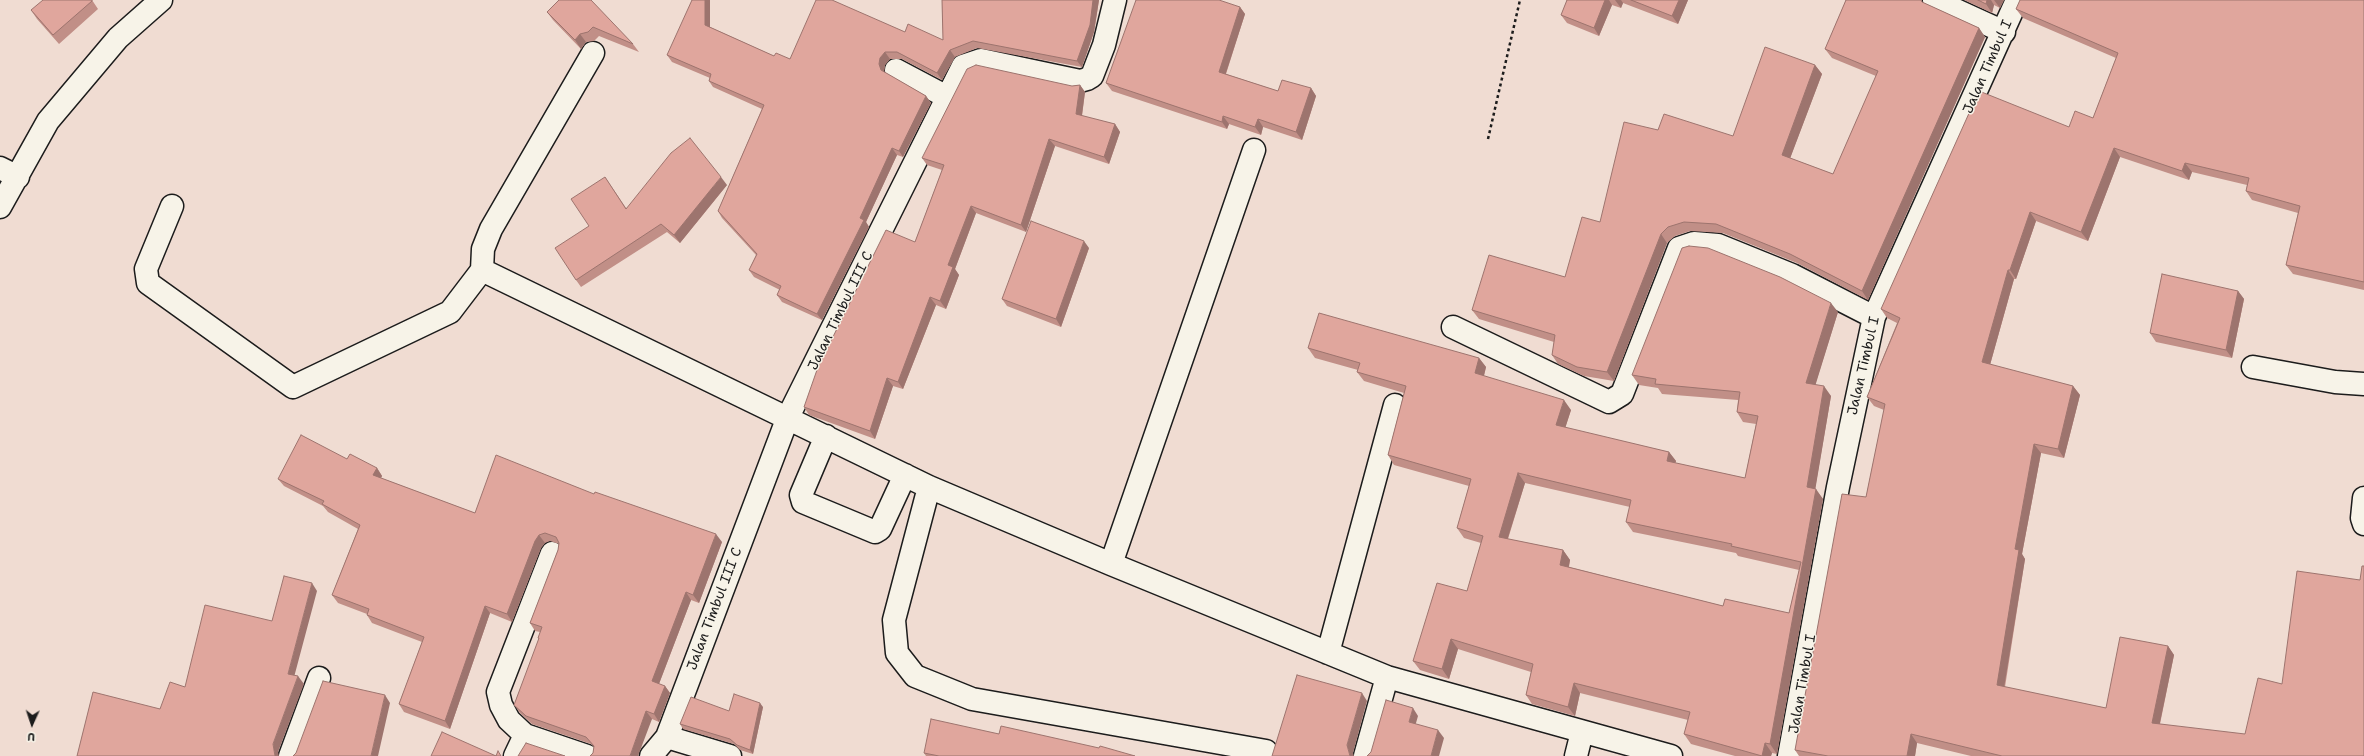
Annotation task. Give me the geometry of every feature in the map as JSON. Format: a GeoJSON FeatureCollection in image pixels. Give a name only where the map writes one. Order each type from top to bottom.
{"type":"FeatureCollection","features":[{"type":"Feature","properties":{"kind":"street"},"geometry":{"type":"LineString","coordinates":[[0,207],[9,173],[48,121],[118,38],[161,0]]}},
{"type":"Feature","properties":{"kind":"street","name":"Jalan Timbul III C"},"geometry":{"type":"LineString","coordinates":[[651,756],[667,737],[788,417],[963,66],[981,60],[1080,81],[1087,79],[1092,76],[1104,45],[1115,0]]}},
{"type":"Feature","properties":{"kind":"street"},"geometry":{"type":"LineString","coordinates":[[1934,0],[2004,32]]}},
{"type":"Feature","properties":{"kind":"street","name":"Jalan Timbul I"},"geometry":{"type":"LineString","coordinates":[[1789,756],[1838,487],[1874,317],[2004,32],[2017,0]]}},
{"type":"Feature","properties":{"kind":"street"},"geometry":{"type":"LineString","coordinates":[[172,206],[146,269],[148,283],[293,387],[450,312],[482,270],[482,249],[491,229],[593,53]]}},
{"type":"Feature","properties":{"kind":"street"},"geometry":{"type":"LineString","coordinates":[[896,70],[948,96]]}},
{"type":"Feature","properties":{"kind":"street"},"geometry":{"type":"LineString","coordinates":[[1111,564],[1254,150]]}},
{"type":"Feature","properties":{"kind":"street"},"geometry":{"type":"LineString","coordinates":[[1453,327],[1609,402],[1622,394],[1679,248],[1694,243],[1718,245],[1792,275],[1874,317]]}},
{"type":"Feature","properties":{"kind":"street"},"geometry":{"type":"LineString","coordinates":[[482,270],[930,487],[1111,564],[1328,653],[1387,677],[1671,756]]}},
{"type":"Feature","properties":{"kind":"street"},"geometry":{"type":"LineString","coordinates":[[2253,367],[2335,382],[2364,384]]}},
{"type":"Feature","properties":{"kind":"street"},"geometry":{"type":"LineString","coordinates":[[1328,653],[1395,405]]}},
{"type":"Feature","properties":{"kind":"street"},"geometry":{"type":"LineString","coordinates":[[826,436],[801,495],[803,502],[875,532],[880,529],[905,475]]}},
{"type":"Feature","properties":{"kind":"street"},"geometry":{"type":"LineString","coordinates":[[930,487],[894,620],[897,653],[915,676],[972,699],[1266,751]]}},
{"type":"Feature","properties":{"kind":"street"},"geometry":{"type":"LineString","coordinates":[[2364,498],[2362,518],[2364,524]]}},
{"type":"Feature","properties":{"kind":"street"},"geometry":{"type":"LineString","coordinates":[[552,553],[498,692],[501,705],[509,720],[525,735],[587,756]]}},
{"type":"Feature","properties":{"kind":"street"},"geometry":{"type":"LineString","coordinates":[[1365,756],[1387,677]]}},
{"type":"Feature","properties":{"kind":"street"},"geometry":{"type":"LineString","coordinates":[[290,756],[319,678]]}},
{"type":"Feature","properties":{"kind":"street"},"geometry":{"type":"LineString","coordinates":[[1576,756],[1582,732]]}},
{"type":"Feature","properties":{"kind":"street"},"geometry":{"type":"LineString","coordinates":[[515,756],[525,735]]}},
{"type":"Feature","properties":{"kind":"street"},"geometry":{"type":"LineString","coordinates":[[667,737],[730,756]]}},
{"type":"Feature","properties":{"kind":"path"},"geometry":{"type":"LineString","coordinates":[[1488,139],[1520,0]]}},
{"type":"Feature","properties":{"kind":"building"},"geometry":{"type":"Polygon","coordinates":[[[43,0],[92,1],[53,35],[31,10],[43,0]]]}},
{"type":"Feature","properties":{"kind":"building"},"geometry":{"type":"Polygon","coordinates":[[[559,0],[591,0],[633,44],[593,27],[588,32],[580,34],[575,40],[547,12],[559,0]]]}},
{"type":"Feature","properties":{"kind":"building"},"geometry":{"type":"Polygon","coordinates":[[[692,0],[705,0],[705,25],[774,56],[776,53],[790,59],[816,0],[832,0],[905,32],[908,24],[943,40],[942,0],[1093,0],[1090,25],[1077,61],[973,41],[950,50],[937,73],[897,52],[885,52],[880,58],[879,64],[881,70],[926,96],[899,151],[892,148],[860,218],[864,220],[817,314],[777,295],[781,286],[749,270],[757,254],[718,211],[764,105],[709,81],[711,74],[667,55],[692,0]]]}},
{"type":"Feature","properties":{"kind":"building"},"geometry":{"type":"Polygon","coordinates":[[[1136,0],[1219,0],[1240,7],[1219,72],[1278,91],[1282,80],[1311,88],[1296,132],[1258,119],[1255,127],[1223,116],[1222,122],[1106,83],[1136,0]]]}},
{"type":"Feature","properties":{"kind":"building"},"geometry":{"type":"Polygon","coordinates":[[[1567,0],[1605,0],[1594,28],[1561,15],[1567,0]]]}},
{"type":"Feature","properties":{"kind":"building"},"geometry":{"type":"Polygon","coordinates":[[[1631,0],[1679,0],[1672,16],[1631,0]]]}},
{"type":"Feature","properties":{"kind":"building"},"geometry":{"type":"Polygon","coordinates":[[[1846,0],[1921,0],[1922,2],[1979,28],[1862,291],[1790,254],[1716,224],[1684,222],[1668,227],[1661,234],[1607,372],[1577,367],[1552,355],[1555,335],[1472,310],[1489,255],[1565,277],[1582,217],[1600,222],[1624,122],[1658,130],[1664,114],[1733,136],[1765,47],[1815,65],[1782,155],[1833,174],[1878,71],[1825,49],[1846,0]]]}},
{"type":"Feature","properties":{"kind":"building"},"geometry":{"type":"Polygon","coordinates":[[[1978,0],[1987,0],[1986,4],[1978,0]]]}},
{"type":"Feature","properties":{"kind":"building"},"geometry":{"type":"Polygon","coordinates":[[[2020,0],[2364,0],[2364,282],[2286,265],[2300,206],[2246,191],[2249,178],[2185,163],[2182,171],[2114,148],[2081,232],[2030,212],[2010,270],[2008,270],[1982,362],[2073,386],[2058,449],[2034,444],[2015,549],[2019,550],[1997,685],[2106,708],[2120,637],[2168,646],[2152,723],[2245,734],[2258,678],[2282,684],[2297,571],[2360,580],[2362,566],[2364,566],[2364,756],[2002,756],[1911,734],[1907,756],[1828,756],[1795,750],[1842,494],[1866,497],[1885,404],[1867,397],[1900,318],[1881,309],[1979,91],[2069,127],[2075,111],[2093,118],[2118,53],[2016,9],[2020,0]]]}},
{"type":"Feature","properties":{"kind":"building"},"geometry":{"type":"Polygon","coordinates":[[[976,65],[1072,86],[1080,85],[1076,114],[1115,124],[1104,157],[1049,139],[1021,225],[971,206],[948,265],[953,267],[940,301],[930,297],[898,382],[887,378],[870,431],[804,407],[818,367],[886,230],[915,242],[944,165],[922,158],[967,69],[976,65]]]}},
{"type":"Feature","properties":{"kind":"building"},"geometry":{"type":"Polygon","coordinates":[[[690,138],[721,177],[674,235],[661,224],[576,280],[555,248],[589,226],[571,199],[605,177],[626,209],[671,153],[690,138]]]}},
{"type":"Feature","properties":{"kind":"building"},"geometry":{"type":"Polygon","coordinates":[[[1031,221],[1084,241],[1056,319],[1002,299],[1031,221]]]}},
{"type":"Feature","properties":{"kind":"building"},"geometry":{"type":"Polygon","coordinates":[[[1689,246],[1708,248],[1780,277],[1831,303],[1806,383],[1824,386],[1807,487],[1816,489],[1770,744],[1765,743],[1762,756],[1684,734],[1690,712],[1574,683],[1568,707],[1526,695],[1533,664],[1451,639],[1442,669],[1413,661],[1437,583],[1467,591],[1483,536],[1457,528],[1471,479],[1388,455],[1406,386],[1357,372],[1360,363],[1308,348],[1319,313],[1479,358],[1475,373],[1564,400],[1556,425],[1669,452],[1667,461],[1745,478],[1758,416],[1737,412],[1740,392],[1655,384],[1656,379],[1632,375],[1682,248],[1689,246]],[[1518,473],[1499,537],[1563,550],[1560,565],[1723,606],[1725,599],[1789,613],[1801,562],[1731,546],[1732,544],[1626,522],[1631,500],[1518,473]]]}},
{"type":"Feature","properties":{"kind":"building"},"geometry":{"type":"Polygon","coordinates":[[[2162,274],[2238,291],[2226,350],[2150,333],[2162,274]]]}},
{"type":"Feature","properties":{"kind":"building"},"geometry":{"type":"Polygon","coordinates":[[[301,435],[347,459],[350,454],[377,468],[373,475],[475,513],[496,455],[594,494],[595,492],[716,534],[693,595],[686,592],[652,681],[665,686],[654,714],[646,711],[630,756],[590,756],[593,753],[594,746],[586,737],[526,716],[514,705],[542,627],[530,623],[558,550],[559,543],[556,537],[545,533],[539,535],[535,541],[507,614],[485,606],[445,721],[399,704],[424,637],[367,615],[369,609],[332,595],[360,525],[322,504],[324,501],[278,479],[301,435]]]}},
{"type":"Feature","properties":{"kind":"building"},"geometry":{"type":"Polygon","coordinates":[[[284,576],[312,583],[288,674],[298,676],[273,744],[275,756],[77,756],[93,692],[160,709],[170,682],[185,687],[205,605],[272,621],[284,576]]]}},
{"type":"Feature","properties":{"kind":"building"},"geometry":{"type":"Polygon","coordinates":[[[1297,675],[1362,693],[1347,745],[1350,756],[1272,756],[1297,675]]]}},
{"type":"Feature","properties":{"kind":"building"},"geometry":{"type":"Polygon","coordinates":[[[323,681],[385,695],[371,756],[293,756],[296,753],[323,681]]]}},
{"type":"Feature","properties":{"kind":"building"},"geometry":{"type":"Polygon","coordinates":[[[734,694],[760,703],[750,750],[737,745],[730,739],[680,724],[691,697],[729,711],[734,694]]]}},
{"type":"Feature","properties":{"kind":"building"},"geometry":{"type":"Polygon","coordinates":[[[1386,700],[1413,708],[1409,722],[1438,730],[1431,756],[1367,756],[1371,752],[1386,700]]]}},
{"type":"Feature","properties":{"kind":"building"},"geometry":{"type":"Polygon","coordinates":[[[931,719],[999,734],[1001,726],[1099,748],[1100,746],[1135,756],[939,756],[924,753],[931,719]]]}},
{"type":"Feature","properties":{"kind":"building"},"geometry":{"type":"Polygon","coordinates":[[[442,732],[496,756],[431,756],[442,732]]]}},
{"type":"Feature","properties":{"kind":"building"},"geometry":{"type":"Polygon","coordinates":[[[526,743],[565,756],[518,756],[526,743]]]}},
{"type":"Feature","properties":{"kind":"building"},"geometry":{"type":"Polygon","coordinates":[[[498,751],[501,756],[496,756],[498,751]]]}}]}
